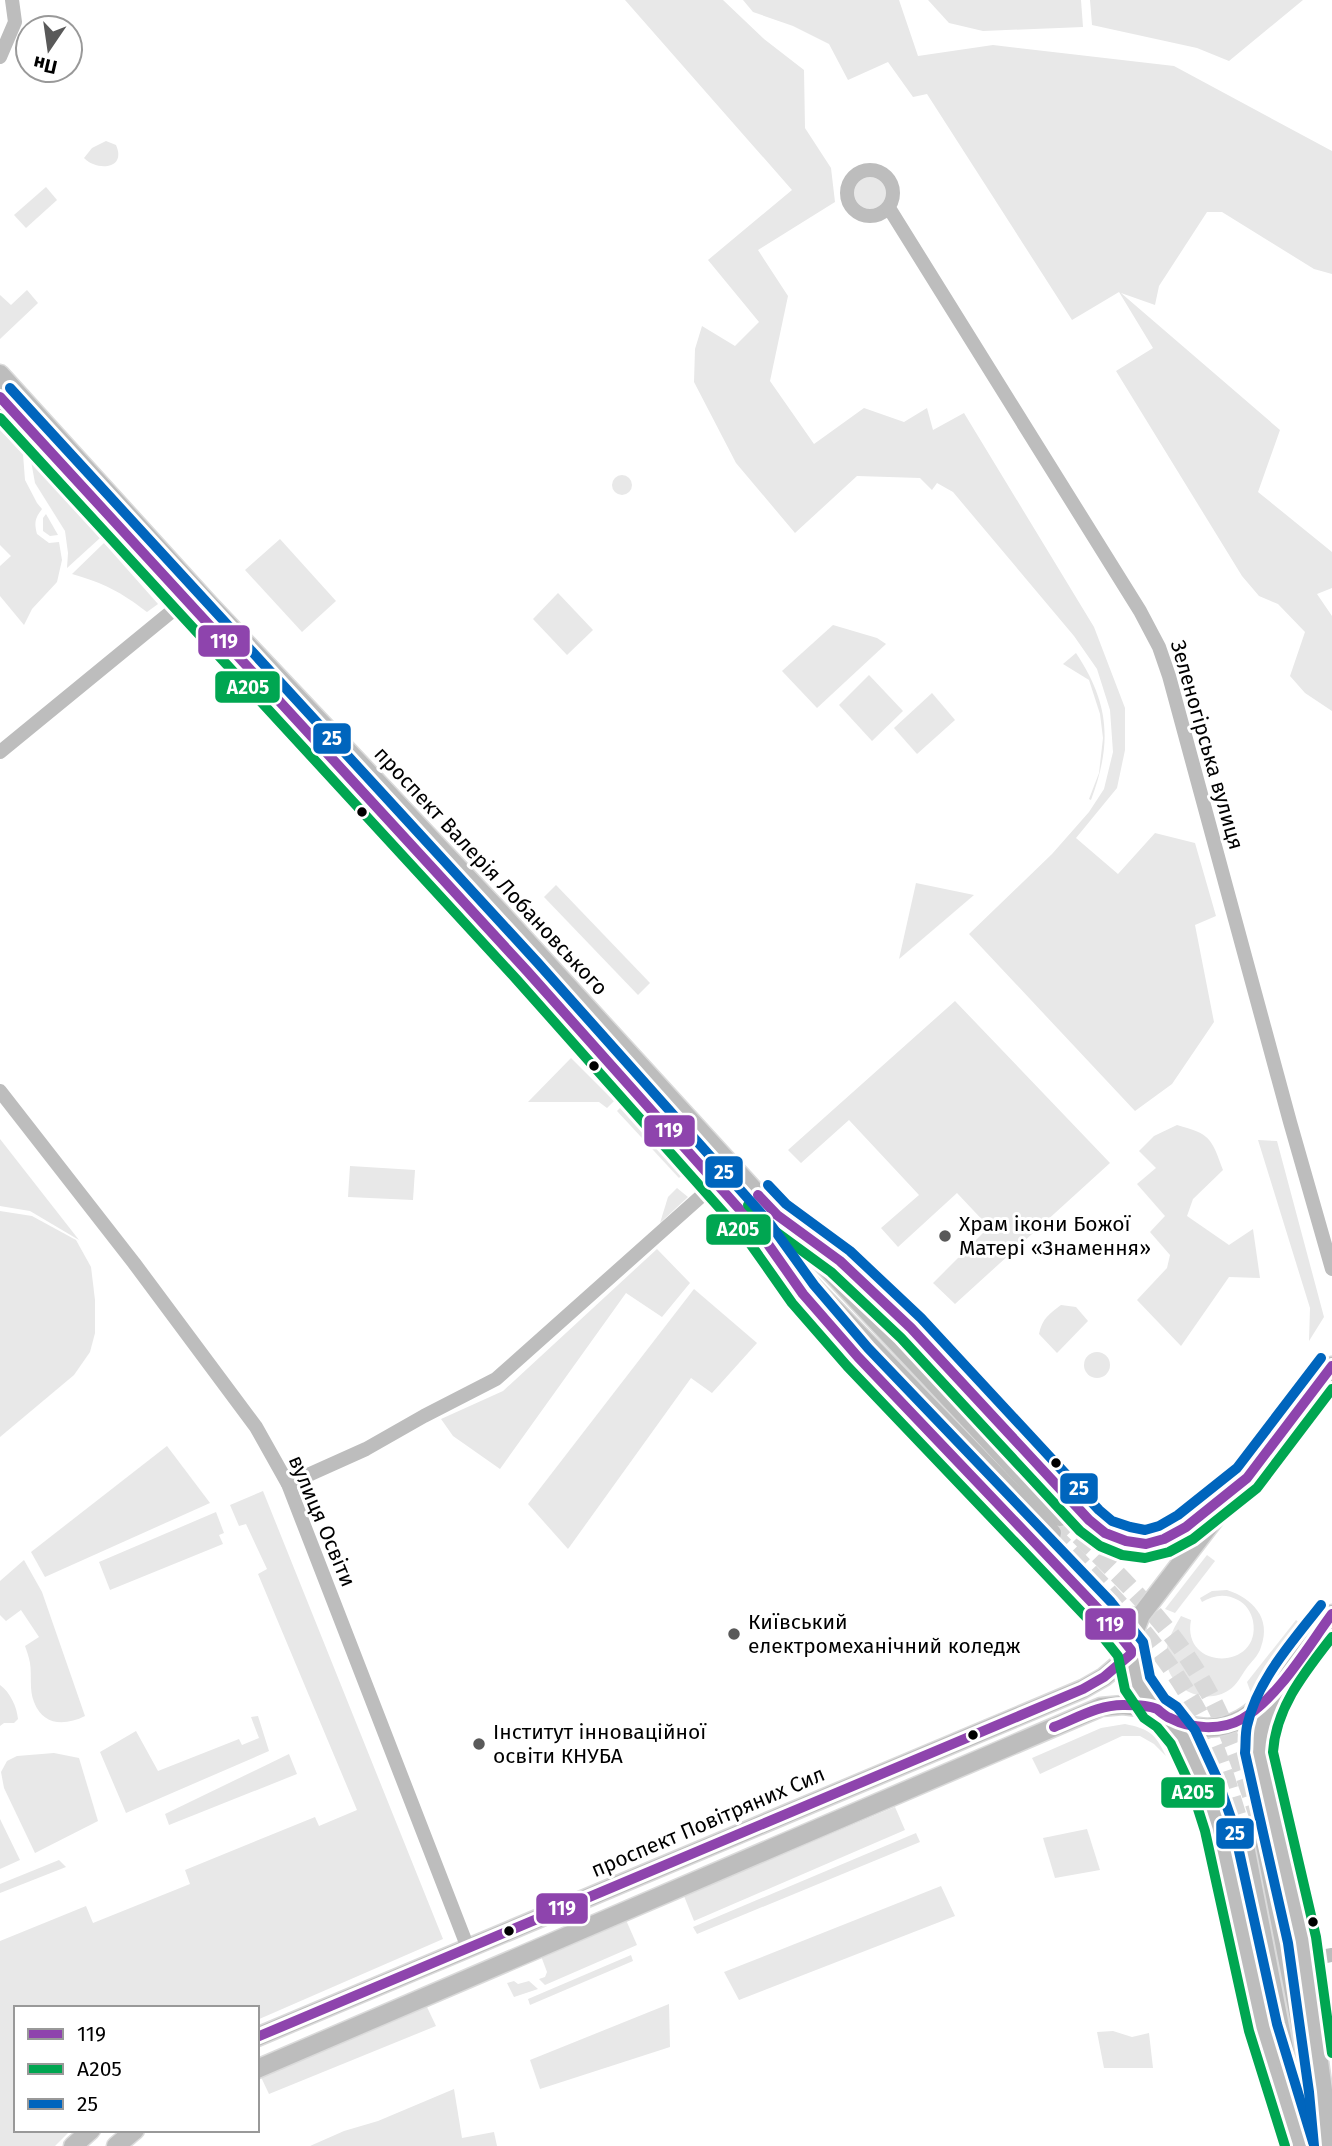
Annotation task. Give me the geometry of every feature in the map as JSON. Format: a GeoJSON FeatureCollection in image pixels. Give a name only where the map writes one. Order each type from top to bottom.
{"type":"FeatureCollection","features":[{"type":"Feature","properties":{"kind":"main road","name":"проспект Валерія Лобановського"},"geometry":{"type":"LineString","coordinates":[[0,374],[192,596],[758,1230],[1056,1525],[490,902],[192,596],[0,397]]}},
{"type":"Feature","properties":{"kind":"main road","name":"проспект Валерія Лобановського"},"geometry":{"type":"LineString","coordinates":[[777,1215],[840,1261],[911,1328],[1089,1520],[1105,1533],[1126,1541],[1146,1544],[1164,1539],[1186,1527],[1247,1478]]}},
{"type":"Feature","properties":{"kind":"main road","name":"проспект Валерія Лобановського"},"geometry":{"type":"LineString","coordinates":[[758,1230],[803,1294],[858,1357],[1101,1612],[1131,1652]]}},
{"type":"Feature","properties":{"kind":"main road"},"geometry":{"type":"LineString","coordinates":[[1302,2146],[1264,2028],[1219,1827],[1204,1782],[1183,1737],[1137,1682],[1131,1652],[1134,1632],[1141,1615],[1332,1366]]}},
{"type":"Feature","properties":{"kind":"main road"},"geometry":{"type":"LineString","coordinates":[[259,2068],[1101,1707],[1123,1705],[1161,1713],[1186,1725],[1203,1728],[1223,1726],[1241,1719],[1262,1703],[1332,1614]]}},
{"type":"Feature","properties":{"kind":"main road","name":"проспект Повітряних Сил"},"geometry":{"type":"LineString","coordinates":[[259,2036],[1083,1689],[1104,1676],[1131,1652]]}},
{"type":"Feature","properties":{"kind":"main road"},"geometry":{"type":"LineString","coordinates":[[1293,1666],[1270,1704],[1261,1728],[1259,1753],[1302,1940],[1323,2090],[1327,2146]]}},
{"type":"Feature","properties":{"kind":"main road"},"geometry":{"type":"LineString","coordinates":[[1261,1825],[1327,2146]]}},
{"type":"Feature","properties":{"kind":"main road"},"geometry":{"type":"LineString","coordinates":[[1242,1830],[1302,2146]]}},
{"type":"Feature","properties":{"kind":"main road"},"geometry":{"type":"LineString","coordinates":[[73,2146],[89,2132]]}},
{"type":"Feature","properties":{"kind":"main road"},"geometry":{"type":"LineString","coordinates":[[116,2146],[133,2132]]}},
{"type":"Feature","properties":{"kind":"street"},"geometry":{"type":"LineString","coordinates":[[0,57],[15,22],[12,0]]}},
{"type":"Feature","properties":{"kind":"street","name":"Зеленогірська вулиця"},"geometry":{"type":"LineString","coordinates":[[889,208],[1140,611],[1159,647],[1170,676],[1332,1269]]}},
{"type":"Feature","properties":{"kind":"street"},"geometry":{"type":"LineString","coordinates":[[0,752],[192,596]]}},
{"type":"Feature","properties":{"kind":"street","name":"вулиця Освіти"},"geometry":{"type":"LineString","coordinates":[[0,1091],[134,1263],[256,1427],[288,1484],[468,1948]]}},
{"type":"Feature","properties":{"kind":"street"},"geometry":{"type":"LineString","coordinates":[[288,1484],[366,1449],[496,1379],[716,1183]]}},
{"type":"Feature","properties":{"kind":"shaded area"},"geometry":{"type":"Polygon","coordinates":[[[625,0],[723,0],[764,39],[804,70],[805,128],[831,168],[835,202],[758,250],[788,296],[770,381],[814,444],[864,408],[904,422],[927,408],[933,430],[964,413],[1094,627],[1125,708],[1125,750],[1117,788],[1076,838],[1118,874],[1155,833],[1195,843],[1216,916],[1195,925],[1214,1022],[1172,1084],[1135,1111],[969,934],[1052,854],[1089,812],[1104,789],[1113,752],[1110,710],[1097,669],[1074,636],[953,492],[937,483],[932,490],[920,478],[857,476],[795,533],[736,463],[694,382],[695,349],[702,326],[735,346],[759,322],[708,260],[792,190],[625,0]]]}},
{"type":"Feature","properties":{"kind":"shaded area"},"geometry":{"type":"Polygon","coordinates":[[[743,0],[899,0],[918,56],[993,45],[1174,66],[1332,151],[1332,274],[1314,269],[1222,212],[1207,212],[1159,286],[1155,305],[1121,293],[1280,430],[1258,492],[1332,552],[1332,588],[1317,594],[1332,616],[1332,711],[1305,693],[1290,676],[1305,632],[1278,604],[1259,596],[1242,576],[1116,371],[1153,348],[1119,292],[1072,320],[927,94],[913,97],[888,62],[848,80],[829,44],[793,26],[753,12],[743,0]]]}},
{"type":"Feature","properties":{"kind":"shaded area"},"geometry":{"type":"Polygon","coordinates":[[[928,0],[1081,0],[1083,27],[983,31],[949,23],[928,0]]]}},
{"type":"Feature","properties":{"kind":"shaded area"},"geometry":{"type":"Polygon","coordinates":[[[1090,0],[1303,0],[1229,61],[1197,48],[1092,25],[1090,0]]]}},
{"type":"Feature","properties":{"kind":"shaded area"},"geometry":{"type":"Polygon","coordinates":[[[106,141],[116,145],[118,153],[114,164],[96,165],[84,158],[92,148],[106,141]]]}},
{"type":"Feature","properties":{"kind":"shaded area"},"geometry":{"type":"Polygon","coordinates":[[[870,173],[883,179],[889,192],[883,205],[870,211],[857,205],[851,192],[857,179],[870,173]]]}},
{"type":"Feature","properties":{"kind":"shaded area"},"geometry":{"type":"Polygon","coordinates":[[[46,187],[57,200],[26,228],[14,215],[46,187]]]}},
{"type":"Feature","properties":{"kind":"shaded area"},"geometry":{"type":"Polygon","coordinates":[[[27,290],[38,303],[0,339],[0,295],[11,305],[27,290]]]}},
{"type":"Feature","properties":{"kind":"shaded area"},"geometry":{"type":"Polygon","coordinates":[[[0,430],[23,454],[25,480],[42,509],[36,521],[37,534],[49,543],[59,542],[62,560],[57,582],[32,609],[24,625],[0,596],[0,566],[11,556],[0,545],[0,430]]]}},
{"type":"Feature","properties":{"kind":"shaded area"},"geometry":{"type":"Polygon","coordinates":[[[31,461],[100,538],[67,568],[65,531],[35,483],[31,461]]]}},
{"type":"Feature","properties":{"kind":"shaded area"},"geometry":{"type":"Polygon","coordinates":[[[622,475],[629,478],[632,485],[629,492],[622,495],[615,492],[612,485],[615,478],[622,475]]]}},
{"type":"Feature","properties":{"kind":"shaded area"},"geometry":{"type":"Polygon","coordinates":[[[46,514],[58,535],[50,536],[43,531],[43,518],[46,514]]]}},
{"type":"Feature","properties":{"kind":"shaded area"},"geometry":{"type":"Polygon","coordinates":[[[280,539],[336,601],[302,632],[245,570],[280,539]]]}},
{"type":"Feature","properties":{"kind":"shaded area"},"geometry":{"type":"Polygon","coordinates":[[[104,543],[158,604],[147,612],[112,589],[72,574],[104,543]]]}},
{"type":"Feature","properties":{"kind":"shaded area"},"geometry":{"type":"Polygon","coordinates":[[[558,593],[593,630],[567,655],[533,619],[558,593]]]}},
{"type":"Feature","properties":{"kind":"shaded area"},"geometry":{"type":"Polygon","coordinates":[[[833,625],[877,638],[886,644],[817,708],[782,671],[833,625]]]}},
{"type":"Feature","properties":{"kind":"shaded area"},"geometry":{"type":"Polygon","coordinates":[[[1076,653],[1096,690],[1104,725],[1102,761],[1098,780],[1091,800],[1089,799],[1099,773],[1103,738],[1100,714],[1089,680],[1063,664],[1076,653]]]}},
{"type":"Feature","properties":{"kind":"shaded area"},"geometry":{"type":"Polygon","coordinates":[[[869,675],[903,711],[872,741],[839,705],[869,675]]]}},
{"type":"Feature","properties":{"kind":"shaded area"},"geometry":{"type":"Polygon","coordinates":[[[932,693],[955,720],[917,754],[894,728],[932,693]]]}},
{"type":"Feature","properties":{"kind":"shaded area"},"geometry":{"type":"Polygon","coordinates":[[[916,883],[974,895],[899,959],[916,883]]]}},
{"type":"Feature","properties":{"kind":"shaded area"},"geometry":{"type":"Polygon","coordinates":[[[556,885],[650,983],[638,995],[544,897],[556,885]]]}},
{"type":"Feature","properties":{"kind":"shaded area"},"geometry":{"type":"Polygon","coordinates":[[[955,1001],[1110,1163],[955,1304],[933,1283],[989,1227],[957,1193],[898,1247],[881,1228],[919,1195],[849,1120],[801,1163],[788,1150],[955,1001]]]}},
{"type":"Feature","properties":{"kind":"shaded area"},"geometry":{"type":"Polygon","coordinates":[[[571,1058],[614,1101],[607,1108],[599,1102],[528,1102],[571,1058]]]}},
{"type":"Feature","properties":{"kind":"shaded area"},"geometry":{"type":"Polygon","coordinates":[[[621,1107],[682,1175],[679,1178],[617,1111],[621,1107]]]}},
{"type":"Feature","properties":{"kind":"shaded area"},"geometry":{"type":"Polygon","coordinates":[[[1177,1125],[1208,1138],[1223,1170],[1193,1199],[1187,1216],[1229,1245],[1253,1229],[1260,1278],[1229,1277],[1181,1346],[1137,1300],[1167,1268],[1170,1255],[1150,1232],[1165,1216],[1137,1184],[1156,1168],[1139,1151],[1154,1136],[1177,1125]]]}},
{"type":"Feature","properties":{"kind":"shaded area"},"geometry":{"type":"Polygon","coordinates":[[[0,1139],[79,1240],[30,1211],[0,1206],[0,1139]]]}},
{"type":"Feature","properties":{"kind":"shaded area"},"geometry":{"type":"Polygon","coordinates":[[[1258,1140],[1277,1141],[1324,1317],[1309,1341],[1310,1308],[1258,1140]]]}},
{"type":"Feature","properties":{"kind":"shaded area"},"geometry":{"type":"Polygon","coordinates":[[[350,1166],[415,1170],[413,1200],[348,1197],[350,1166]]]}},
{"type":"Feature","properties":{"kind":"shaded area"},"geometry":{"type":"Polygon","coordinates":[[[677,1188],[688,1197],[660,1223],[668,1197],[677,1188]]]}},
{"type":"Feature","properties":{"kind":"shaded area"},"geometry":{"type":"Polygon","coordinates":[[[0,1211],[32,1216],[76,1240],[91,1267],[95,1333],[90,1352],[74,1375],[0,1437],[0,1211]]]}},
{"type":"Feature","properties":{"kind":"shaded area"},"geometry":{"type":"Polygon","coordinates":[[[657,1249],[690,1283],[662,1317],[626,1293],[500,1469],[453,1436],[441,1419],[503,1391],[657,1249]]]}},
{"type":"Feature","properties":{"kind":"shaded area"},"geometry":{"type":"Polygon","coordinates":[[[694,1289],[757,1343],[712,1393],[691,1378],[568,1549],[528,1504],[694,1289]]]}},
{"type":"Feature","properties":{"kind":"shaded area"},"geometry":{"type":"Polygon","coordinates":[[[1061,1305],[1076,1307],[1088,1321],[1057,1353],[1039,1334],[1047,1317],[1061,1305]]]}},
{"type":"Feature","properties":{"kind":"shaded area"},"geometry":{"type":"Polygon","coordinates":[[[1097,1352],[1106,1356],[1110,1365],[1106,1374],[1097,1378],[1088,1374],[1084,1365],[1088,1356],[1097,1352]]]}},
{"type":"Feature","properties":{"kind":"shaded area"},"geometry":{"type":"Polygon","coordinates":[[[167,1446],[210,1503],[45,1577],[31,1552],[167,1446]]]}},
{"type":"Feature","properties":{"kind":"shaded area"},"geometry":{"type":"Polygon","coordinates":[[[263,1491],[443,1939],[259,2019],[259,2006],[14,2006],[14,2132],[69,2132],[55,2146],[0,2146],[0,1941],[86,1906],[93,1923],[190,1884],[185,1870],[315,1817],[319,1826],[357,1810],[258,1574],[267,1569],[246,1524],[239,1526],[230,1505],[263,1491]]]}},
{"type":"Feature","properties":{"kind":"shaded area"},"geometry":{"type":"Polygon","coordinates":[[[216,1512],[224,1533],[219,1535],[223,1544],[110,1590],[99,1562],[216,1512]]]}},
{"type":"Feature","properties":{"kind":"shaded area"},"geometry":{"type":"Polygon","coordinates":[[[1207,1555],[1215,1561],[1175,1613],[1165,1609],[1207,1555]]]}},
{"type":"Feature","properties":{"kind":"shaded area"},"geometry":{"type":"Polygon","coordinates":[[[24,1560],[42,1592],[85,1716],[77,1719],[55,1722],[38,1710],[32,1697],[30,1663],[25,1646],[39,1637],[21,1610],[6,1621],[0,1615],[0,1581],[24,1560]]]}},
{"type":"Feature","properties":{"kind":"shaded area"},"geometry":{"type":"Polygon","coordinates":[[[1227,1590],[1244,1598],[1258,1611],[1262,1618],[1264,1637],[1257,1656],[1232,1688],[1214,1696],[1198,1695],[1183,1688],[1172,1677],[1166,1661],[1168,1645],[1181,1616],[1191,1620],[1191,1637],[1198,1649],[1209,1656],[1235,1656],[1246,1649],[1253,1637],[1253,1621],[1246,1606],[1229,1596],[1215,1596],[1202,1602],[1200,1598],[1212,1591],[1227,1590]]]}},
{"type":"Feature","properties":{"kind":"shaded area"},"geometry":{"type":"Polygon","coordinates":[[[1296,1620],[1306,1628],[1252,1696],[1247,1682],[1296,1620]]]}},
{"type":"Feature","properties":{"kind":"shaded area"},"geometry":{"type":"Polygon","coordinates":[[[0,1685],[12,1700],[18,1719],[14,1723],[0,1726],[0,1685]]]}},
{"type":"Feature","properties":{"kind":"shaded area"},"geometry":{"type":"Polygon","coordinates":[[[258,1716],[269,1751],[126,1813],[100,1752],[136,1731],[158,1771],[239,1739],[242,1745],[259,1738],[251,1717],[258,1716]]]}},
{"type":"Feature","properties":{"kind":"shaded area"},"geometry":{"type":"Polygon","coordinates":[[[1125,1724],[1150,1733],[1166,1756],[1154,1744],[1140,1736],[1122,1736],[1040,1774],[1032,1758],[1101,1728],[1125,1724]]]}},
{"type":"Feature","properties":{"kind":"shaded area"},"geometry":{"type":"Polygon","coordinates":[[[54,1753],[79,1758],[98,1821],[35,1853],[4,1788],[1,1772],[7,1761],[17,1756],[54,1753]]]}},
{"type":"Feature","properties":{"kind":"shaded area"},"geometry":{"type":"Polygon","coordinates":[[[289,1754],[297,1774],[169,1825],[165,1814],[289,1754]]]}},
{"type":"Feature","properties":{"kind":"shaded area"},"geometry":{"type":"Polygon","coordinates":[[[895,1807],[905,1830],[694,1921],[684,1896],[895,1807]]]}},
{"type":"Feature","properties":{"kind":"shaded area"},"geometry":{"type":"Polygon","coordinates":[[[0,1819],[20,1860],[0,1869],[0,1819]]]}},
{"type":"Feature","properties":{"kind":"shaded area"},"geometry":{"type":"Polygon","coordinates":[[[1087,1829],[1100,1870],[1055,1878],[1043,1838],[1087,1829]]]}},
{"type":"Feature","properties":{"kind":"shaded area"},"geometry":{"type":"Polygon","coordinates":[[[916,1833],[920,1842],[697,1934],[693,1927],[916,1833]]]}},
{"type":"Feature","properties":{"kind":"shaded area"},"geometry":{"type":"Polygon","coordinates":[[[59,1860],[66,1867],[0,1893],[0,1884],[59,1860]]]}},
{"type":"Feature","properties":{"kind":"shaded area"},"geometry":{"type":"Polygon","coordinates":[[[941,1886],[955,1916],[739,2000],[724,1972],[941,1886]]]}},
{"type":"Feature","properties":{"kind":"shaded area"},"geometry":{"type":"Polygon","coordinates":[[[626,1920],[637,1945],[545,1985],[539,1979],[545,1977],[547,1972],[541,1956],[626,1920]]]}},
{"type":"Feature","properties":{"kind":"shaded area"},"geometry":{"type":"Polygon","coordinates":[[[631,1955],[633,1961],[530,2005],[528,1999],[631,1955]]]}},
{"type":"Feature","properties":{"kind":"shaded area"},"geometry":{"type":"Polygon","coordinates":[[[514,1981],[518,1984],[529,1981],[538,1989],[514,1997],[507,1983],[514,1981]]]}},
{"type":"Feature","properties":{"kind":"shaded area"},"geometry":{"type":"Polygon","coordinates":[[[669,2004],[670,2047],[540,2089],[530,2060],[669,2004]]]}},
{"type":"Feature","properties":{"kind":"shaded area"},"geometry":{"type":"Polygon","coordinates":[[[426,2005],[436,2026],[269,2094],[260,2075],[426,2005]]]}},
{"type":"Feature","properties":{"kind":"shaded area"},"geometry":{"type":"Polygon","coordinates":[[[1113,2031],[1132,2037],[1149,2033],[1153,2068],[1104,2068],[1097,2032],[1113,2031]]]}},
{"type":"Feature","properties":{"kind":"shaded area"},"geometry":{"type":"Polygon","coordinates":[[[454,2089],[462,2138],[494,2132],[497,2146],[310,2146],[344,2131],[378,2121],[454,2089]]]}},
{"type":"Feature","properties":{"kind":"tunnel"},"geometry":{"type":"LineString","coordinates":[[1060,1517],[1153,1612],[1186,1655],[1210,1694],[1227,1731],[1261,1825]]}},
{"type":"Feature","properties":{"kind":"tunnel"},"geometry":{"type":"LineString","coordinates":[[1052,1533],[1096,1578],[1175,1674],[1207,1729],[1242,1830]]}},
{"type":"Feature","properties":{"kind":"transit line","name":"25"},"geometry":{"type":"LineString","coordinates":[[10,388],[537,962],[768,1221],[814,1285],[868,1348],[1111,1602],[1143,1642],[1150,1677],[1165,1699],[1177,1707],[1195,1730],[1217,1778],[1233,1824],[1277,2024],[1313,2142]]}},
{"type":"Feature","properties":{"kind":"transit line","name":"119"},"geometry":{"type":"LineString","coordinates":[[0,397],[527,971],[758,1230],[803,1294],[858,1357],[1101,1612],[1131,1650],[1131,1654],[1104,1677],[1083,1689],[259,2036]]}},
{"type":"Feature","properties":{"kind":"transit line","name":"А205"},"geometry":{"type":"LineString","coordinates":[[0,418],[517,980],[747,1239],[792,1303],[847,1366],[1090,1621],[1118,1656],[1125,1690],[1144,1718],[1157,1727],[1171,1744],[1191,1787],[1205,1831],[1249,2031],[1285,2146]]}},
{"type":"Feature","properties":{"kind":"transit line","name":"25"},"geometry":{"type":"LineString","coordinates":[[768,1185],[786,1204],[850,1251],[921,1318],[1099,1510],[1112,1521],[1130,1527],[1145,1530],[1159,1526],[1178,1515],[1237,1468],[1321,1358]]}},
{"type":"Feature","properties":{"kind":"transit line","name":"119"},"geometry":{"type":"LineString","coordinates":[[758,1195],[777,1215],[840,1261],[911,1328],[1089,1520],[1105,1533],[1126,1541],[1146,1544],[1164,1539],[1186,1527],[1247,1478],[1332,1366]]}},
{"type":"Feature","properties":{"kind":"transit line","name":"А205"},"geometry":{"type":"LineString","coordinates":[[748,1205],[768,1226],[831,1272],[901,1338],[1080,1531],[1100,1546],[1122,1555],[1145,1558],[1169,1552],[1193,1539],[1257,1488],[1332,1389]]}},
{"type":"Feature","properties":{"kind":"transit line","name":"25"},"geometry":{"type":"LineString","coordinates":[[1314,2146],[1288,1943],[1245,1753],[1247,1726],[1267,1677],[1321,1605]]}},
{"type":"Feature","properties":{"kind":"transit line","name":"119"},"geometry":{"type":"LineString","coordinates":[[1054,1727],[1098,1709],[1116,1705],[1157,1709],[1178,1722],[1196,1726],[1216,1727],[1234,1723],[1255,1710],[1280,1686],[1332,1614]]}},
{"type":"Feature","properties":{"kind":"transit line","name":"А205"},"geometry":{"type":"LineString","coordinates":[[1332,1637],[1302,1677],[1286,1705],[1275,1736],[1273,1752],[1316,1937],[1332,2053]]}},
{"type":"Feature","properties":{"kind":"place","name":"Храм ікони Божої Матері «Знамення»"},"geometry":{"type":"Point","coordinates":[945,1236]}},
{"type":"Feature","properties":{"kind":"place","name":"Київський електромеханічний коледж"},"geometry":{"type":"Point","coordinates":[734,1634]}},
{"type":"Feature","properties":{"kind":"place","name":"Інститут інноваційної освіти КНУБА"},"geometry":{"type":"Point","coordinates":[479,1744]}}]}
